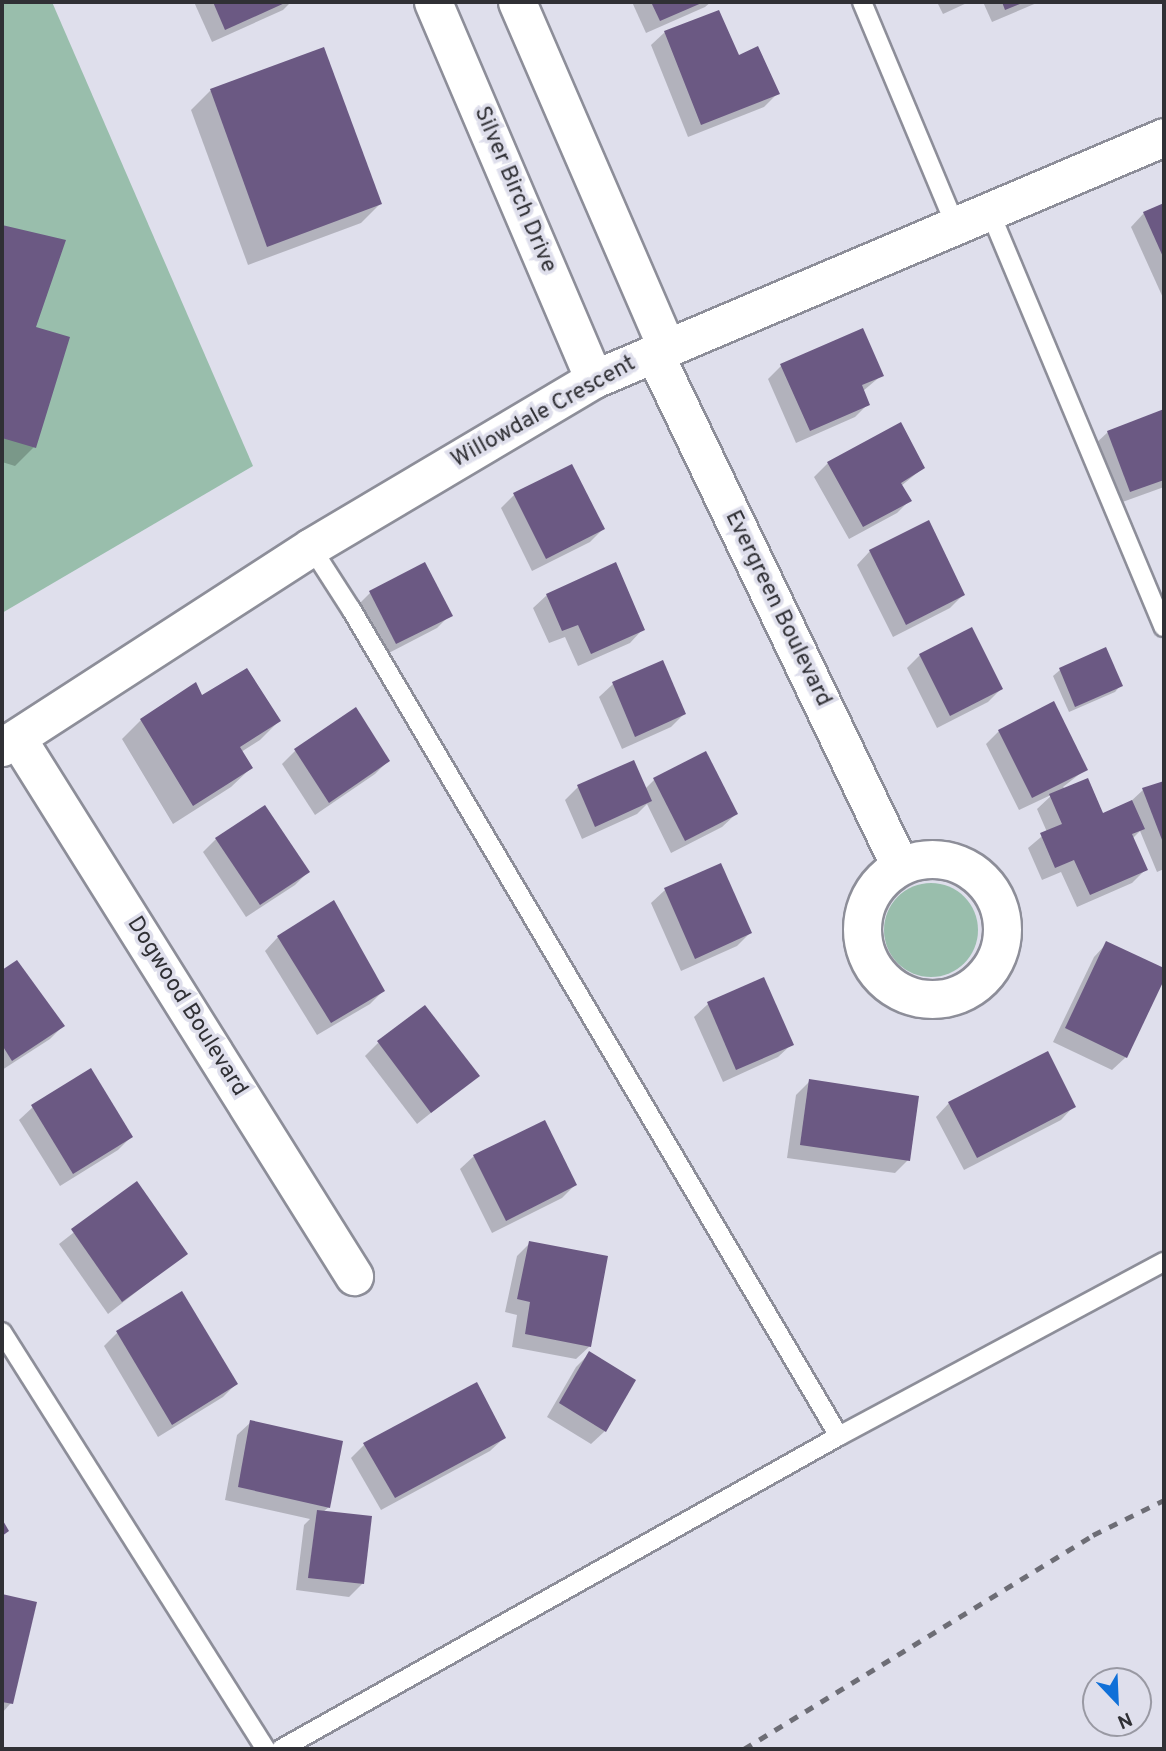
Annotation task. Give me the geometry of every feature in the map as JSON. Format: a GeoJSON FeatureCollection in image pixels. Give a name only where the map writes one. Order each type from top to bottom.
{"type":"FeatureCollection","features":[{"type":"Feature","properties":{"kind":"street","name":"Silver Birch Drive"},"geometry":{"type":"LineString","coordinates":[[433,2],[594,379]]}},
{"type":"Feature","properties":{"kind":"street"},"geometry":{"type":"LineString","coordinates":[[517,2],[660,351]]}},
{"type":"Feature","properties":{"kind":"street","name":"Willowdale Crescent"},"geometry":{"type":"LineString","coordinates":[[9,743],[311,547],[594,379],[956,227],[1164,136]]}},
{"type":"Feature","properties":{"kind":"street","name":"Evergreen Boulevard"},"geometry":{"type":"LineString","coordinates":[[660,351],[900,866]]}},
{"type":"Feature","properties":{"kind":"street","name":"Dogwood Boulevard"},"geometry":{"type":"LineString","coordinates":[[9,743],[354,1276]]}},
{"type":"Feature","properties":{"kind":"lane"},"geometry":{"type":"LineString","coordinates":[[862,2],[956,227]]}},
{"type":"Feature","properties":{"kind":"lane"},"geometry":{"type":"LineString","coordinates":[[990,212],[1164,627]]}},
{"type":"Feature","properties":{"kind":"lane"},"geometry":{"type":"LineString","coordinates":[[311,547],[351,609],[839,1436]]}},
{"type":"Feature","properties":{"kind":"lane"},"geometry":{"type":"LineString","coordinates":[[281,1749],[839,1436],[1164,1262]]}},
{"type":"Feature","properties":{"kind":"lane"},"geometry":{"type":"LineString","coordinates":[[2,1332],[266,1749]]}},
{"type":"Feature","properties":{"kind":"green space"},"geometry":{"type":"Polygon","coordinates":[[[2,2],[52,2],[253,466],[2,613],[2,2]]]}},
{"type":"Feature","properties":{"kind":"green space"},"geometry":{"type":"Polygon","coordinates":[[[931,883],[949,886],[964,897],[975,912],[978,930],[975,948],[964,963],[949,974],[931,977],[913,974],[898,963],[887,948],[884,930],[887,912],[898,897],[913,886],[931,883]]]}},
{"type":"Feature","properties":{"kind":"building"},"geometry":{"type":"Polygon","coordinates":[[[213,2],[287,2],[225,30],[213,2]]]}},
{"type":"Feature","properties":{"kind":"building"},"geometry":{"type":"Polygon","coordinates":[[[651,2],[704,2],[660,21],[651,2]]]}},
{"type":"Feature","properties":{"kind":"building"},"geometry":{"type":"Polygon","coordinates":[[[1002,2],[1025,2],[1005,10],[1002,2]]]}},
{"type":"Feature","properties":{"kind":"building"},"geometry":{"type":"Polygon","coordinates":[[[719,10],[739,55],[758,46],[780,94],[701,125],[664,31],[719,10]]]}},
{"type":"Feature","properties":{"kind":"building"},"geometry":{"type":"Polygon","coordinates":[[[324,47],[382,204],[267,247],[210,89],[324,47]]]}},
{"type":"Feature","properties":{"kind":"building"},"geometry":{"type":"Polygon","coordinates":[[[1164,203],[1164,259],[1143,212],[1164,203]]]}},
{"type":"Feature","properties":{"kind":"building"},"geometry":{"type":"Polygon","coordinates":[[[2,225],[66,240],[36,327],[70,337],[36,448],[2,438],[2,225]]]}},
{"type":"Feature","properties":{"kind":"building"},"geometry":{"type":"Polygon","coordinates":[[[863,328],[884,376],[862,385],[870,405],[810,431],[780,364],[863,328]]]}},
{"type":"Feature","properties":{"kind":"building"},"geometry":{"type":"Polygon","coordinates":[[[1164,409],[1164,480],[1130,492],[1107,431],[1164,409]]]}},
{"type":"Feature","properties":{"kind":"building"},"geometry":{"type":"Polygon","coordinates":[[[901,422],[925,468],[901,483],[912,501],[863,527],[827,462],[901,422]]]}},
{"type":"Feature","properties":{"kind":"building"},"geometry":{"type":"Polygon","coordinates":[[[572,464],[605,529],[546,559],[513,493],[572,464]]]}},
{"type":"Feature","properties":{"kind":"building"},"geometry":{"type":"Polygon","coordinates":[[[929,520],[965,595],[906,625],[869,550],[929,520]]]}},
{"type":"Feature","properties":{"kind":"building"},"geometry":{"type":"Polygon","coordinates":[[[425,562],[453,616],[396,644],[369,591],[425,562]]]}},
{"type":"Feature","properties":{"kind":"building"},"geometry":{"type":"Polygon","coordinates":[[[616,562],[645,630],[591,654],[578,625],[562,631],[546,594],[616,562]]]}},
{"type":"Feature","properties":{"kind":"building"},"geometry":{"type":"Polygon","coordinates":[[[972,627],[1003,689],[950,716],[919,654],[972,627]]]}},
{"type":"Feature","properties":{"kind":"building"},"geometry":{"type":"Polygon","coordinates":[[[1106,647],[1123,686],[1075,707],[1059,668],[1106,647]]]}},
{"type":"Feature","properties":{"kind":"building"},"geometry":{"type":"Polygon","coordinates":[[[663,660],[686,714],[635,737],[612,682],[663,660]]]}},
{"type":"Feature","properties":{"kind":"building"},"geometry":{"type":"Polygon","coordinates":[[[247,668],[281,721],[240,747],[253,768],[193,806],[140,719],[196,682],[202,695],[247,668]]]}},
{"type":"Feature","properties":{"kind":"building"},"geometry":{"type":"Polygon","coordinates":[[[1054,701],[1088,770],[1032,798],[998,730],[1054,701]]]}},
{"type":"Feature","properties":{"kind":"building"},"geometry":{"type":"Polygon","coordinates":[[[356,707],[390,761],[329,803],[294,749],[356,707]]]}},
{"type":"Feature","properties":{"kind":"building"},"geometry":{"type":"Polygon","coordinates":[[[706,751],[738,814],[685,841],[653,778],[706,751]]]}},
{"type":"Feature","properties":{"kind":"building"},"geometry":{"type":"Polygon","coordinates":[[[634,760],[652,801],[595,827],[577,785],[634,760]]]}},
{"type":"Feature","properties":{"kind":"building"},"geometry":{"type":"Polygon","coordinates":[[[1088,778],[1103,813],[1132,800],[1145,829],[1132,834],[1148,870],[1090,895],[1074,860],[1055,868],[1040,833],[1062,824],[1049,794],[1088,778]]]}},
{"type":"Feature","properties":{"kind":"building"},"geometry":{"type":"Polygon","coordinates":[[[1164,781],[1164,845],[1142,788],[1164,781]]]}},
{"type":"Feature","properties":{"kind":"building"},"geometry":{"type":"Polygon","coordinates":[[[265,805],[310,872],[260,905],[215,838],[265,805]]]}},
{"type":"Feature","properties":{"kind":"building"},"geometry":{"type":"Polygon","coordinates":[[[721,863],[752,933],[695,959],[664,888],[721,863]]]}},
{"type":"Feature","properties":{"kind":"building"},"geometry":{"type":"Polygon","coordinates":[[[334,900],[385,991],[331,1023],[277,936],[334,900]]]}},
{"type":"Feature","properties":{"kind":"building"},"geometry":{"type":"Polygon","coordinates":[[[1106,941],[1164,968],[1164,980],[1127,1058],[1065,1028],[1106,941]]]}},
{"type":"Feature","properties":{"kind":"building"},"geometry":{"type":"Polygon","coordinates":[[[17,960],[65,1026],[12,1061],[2,1045],[2,970],[17,960]]]}},
{"type":"Feature","properties":{"kind":"building"},"geometry":{"type":"Polygon","coordinates":[[[764,977],[794,1045],[736,1070],[707,1002],[764,977]]]}},
{"type":"Feature","properties":{"kind":"building"},"geometry":{"type":"Polygon","coordinates":[[[425,1005],[480,1076],[431,1113],[377,1041],[425,1005]]]}},
{"type":"Feature","properties":{"kind":"building"},"geometry":{"type":"Polygon","coordinates":[[[1048,1051],[1076,1107],[977,1158],[948,1102],[1048,1051]]]}},
{"type":"Feature","properties":{"kind":"building"},"geometry":{"type":"Polygon","coordinates":[[[91,1068],[133,1137],[73,1174],[31,1105],[91,1068]]]}},
{"type":"Feature","properties":{"kind":"building"},"geometry":{"type":"Polygon","coordinates":[[[809,1079],[919,1096],[910,1161],[800,1145],[809,1079]]]}},
{"type":"Feature","properties":{"kind":"building"},"geometry":{"type":"Polygon","coordinates":[[[545,1120],[577,1185],[506,1221],[473,1155],[545,1120]]]}},
{"type":"Feature","properties":{"kind":"building"},"geometry":{"type":"Polygon","coordinates":[[[137,1181],[188,1254],[122,1302],[71,1229],[137,1181]]]}},
{"type":"Feature","properties":{"kind":"building"},"geometry":{"type":"Polygon","coordinates":[[[529,1241],[608,1256],[591,1347],[525,1334],[530,1302],[517,1299],[529,1241]]]}},
{"type":"Feature","properties":{"kind":"building"},"geometry":{"type":"Polygon","coordinates":[[[182,1291],[238,1384],[172,1425],[116,1331],[182,1291]]]}},
{"type":"Feature","properties":{"kind":"building"},"geometry":{"type":"Polygon","coordinates":[[[589,1351],[636,1380],[606,1432],[559,1403],[589,1351]]]}},
{"type":"Feature","properties":{"kind":"building"},"geometry":{"type":"Polygon","coordinates":[[[477,1382],[506,1438],[395,1498],[363,1443],[477,1382]]]}},
{"type":"Feature","properties":{"kind":"building"},"geometry":{"type":"Polygon","coordinates":[[[250,1420],[343,1441],[330,1508],[238,1487],[250,1420]]]}},
{"type":"Feature","properties":{"kind":"building"},"geometry":{"type":"Polygon","coordinates":[[[317,1510],[372,1516],[364,1584],[308,1578],[317,1510]]]}},
{"type":"Feature","properties":{"kind":"building"},"geometry":{"type":"Polygon","coordinates":[[[2,1519],[9,1531],[2,1536],[2,1519]]]}},
{"type":"Feature","properties":{"kind":"building"},"geometry":{"type":"Polygon","coordinates":[[[2,1594],[37,1602],[13,1704],[2,1702],[2,1594]]]}},
{"type":"Feature","properties":{"kind":"railway"},"geometry":{"type":"LineString","coordinates":[[744,1749],[1093,1535],[1164,1500]]}}]}
